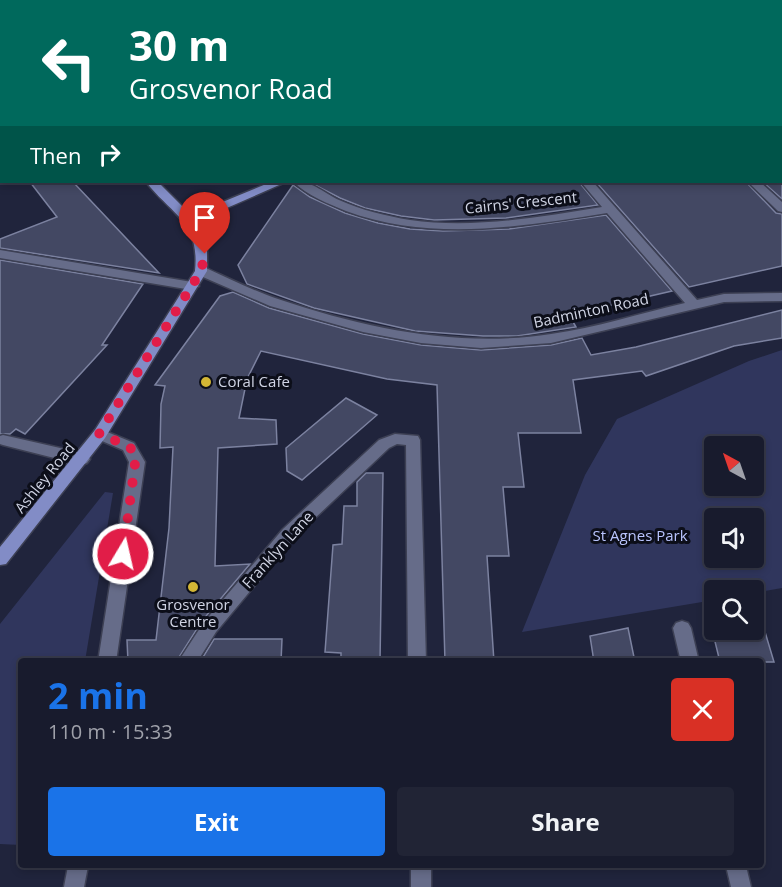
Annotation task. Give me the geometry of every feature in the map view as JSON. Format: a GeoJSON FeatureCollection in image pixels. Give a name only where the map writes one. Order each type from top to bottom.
{"type":"FeatureCollection","features":[{"type":"Feature","properties":{"kind":"main road","name":"Ashley Road"},"geometry":{"type":"LineString","coordinates":[[0,560],[82,459],[201,271],[205,254],[201,236],[189,220],[153,183]]}},
{"type":"Feature","properties":{"kind":"main road"},"geometry":{"type":"LineString","coordinates":[[189,220],[278,183]]}},
{"type":"Feature","properties":{"kind":"street","name":"Cairns' Crescent"},"geometry":{"type":"LineString","coordinates":[[301,183],[320,196],[369,216],[408,224],[497,225],[610,209]]}},
{"type":"Feature","properties":{"kind":"street"},"geometry":{"type":"LineString","coordinates":[[588,183],[693,304]]}},
{"type":"Feature","properties":{"kind":"street"},"geometry":{"type":"LineString","coordinates":[[755,183],[782,208]]}},
{"type":"Feature","properties":{"kind":"street"},"geometry":{"type":"LineString","coordinates":[[0,254],[192,286]]}},
{"type":"Feature","properties":{"kind":"street","name":"Badminton Road"},"geometry":{"type":"LineString","coordinates":[[201,271],[275,303],[363,328],[421,339],[482,343],[551,339],[623,324],[693,304],[724,298],[782,297]]}},
{"type":"Feature","properties":{"kind":"street"},"geometry":{"type":"LineString","coordinates":[[99,434],[129,446],[134,451],[137,462],[108,658]]}},
{"type":"Feature","properties":{"kind":"street","name":"Franklyn Lane"},"geometry":{"type":"LineString","coordinates":[[190,658],[210,627],[289,533],[384,444],[395,439],[413,440],[417,658]]}},
{"type":"Feature","properties":{"kind":"street"},"geometry":{"type":"LineString","coordinates":[[3,440],[82,459]]}},
{"type":"Feature","properties":{"kind":"street"},"geometry":{"type":"LineString","coordinates":[[682,628],[689,658]]}},
{"type":"Feature","properties":{"kind":"street"},"geometry":{"type":"LineString","coordinates":[[74,887],[78,868]]}},
{"type":"Feature","properties":{"kind":"street"},"geometry":{"type":"LineString","coordinates":[[421,868],[421,887]]}},
{"type":"Feature","properties":{"kind":"street"},"geometry":{"type":"LineString","coordinates":[[736,868],[741,887]]}},
{"type":"Feature","properties":{"kind":"green space","name":"St Agnes Park"},"geometry":{"type":"Polygon","coordinates":[[[782,350],[782,588],[764,591],[764,580],[704,580],[704,602],[522,632],[585,475],[617,419],[749,361],[782,350]]]}},
{"type":"Feature","properties":{"kind":"green space"},"geometry":{"type":"Polygon","coordinates":[[[105,492],[113,493],[86,658],[18,658],[18,845],[0,844],[0,624],[105,492]]]}},
{"type":"Feature","properties":{"kind":"building"},"geometry":{"type":"Polygon","coordinates":[[[31,183],[74,183],[159,273],[0,248],[0,239],[57,217],[31,183]]]}},
{"type":"Feature","properties":{"kind":"building"},"geometry":{"type":"Polygon","coordinates":[[[311,183],[580,183],[598,205],[506,218],[434,220],[365,208],[311,183]]]}},
{"type":"Feature","properties":{"kind":"building"},"geometry":{"type":"Polygon","coordinates":[[[597,183],[747,183],[776,213],[782,214],[782,266],[689,287],[597,183]]]}},
{"type":"Feature","properties":{"kind":"building"},"geometry":{"type":"Polygon","coordinates":[[[764,183],[782,183],[782,199],[764,183]]]}},
{"type":"Feature","properties":{"kind":"building"},"geometry":{"type":"Polygon","coordinates":[[[293,185],[310,197],[345,213],[378,223],[410,229],[443,231],[509,229],[606,215],[672,291],[607,306],[609,308],[569,315],[576,327],[517,336],[415,331],[314,308],[247,284],[238,265],[293,185]]]}},
{"type":"Feature","properties":{"kind":"building"},"geometry":{"type":"Polygon","coordinates":[[[0,260],[143,284],[102,345],[107,345],[25,434],[16,429],[10,434],[0,434],[0,260]]]}},
{"type":"Feature","properties":{"kind":"building"},"geometry":{"type":"Polygon","coordinates":[[[233,292],[269,308],[363,334],[421,345],[481,350],[551,345],[582,338],[591,355],[636,347],[782,310],[782,338],[734,346],[646,376],[642,371],[573,380],[581,433],[518,433],[524,487],[503,487],[509,556],[487,556],[494,658],[445,658],[437,385],[387,379],[261,351],[247,379],[239,418],[276,420],[277,444],[218,448],[215,566],[250,564],[202,621],[179,658],[128,658],[127,640],[156,640],[169,528],[173,447],[160,448],[161,404],[165,386],[155,385],[220,296],[233,292]]]}},
{"type":"Feature","properties":{"kind":"building"},"geometry":{"type":"Polygon","coordinates":[[[346,398],[377,415],[302,480],[287,471],[286,448],[346,398]]]}},
{"type":"Feature","properties":{"kind":"building"},"geometry":{"type":"Polygon","coordinates":[[[366,473],[383,473],[380,658],[341,658],[341,653],[325,652],[333,545],[342,544],[344,506],[357,506],[357,482],[366,473]]]}},
{"type":"Feature","properties":{"kind":"building"},"geometry":{"type":"Polygon","coordinates":[[[628,628],[634,658],[593,658],[590,636],[628,628]]]}},
{"type":"Feature","properties":{"kind":"building"},"geometry":{"type":"Polygon","coordinates":[[[764,628],[774,662],[764,662],[764,658],[719,658],[715,640],[764,640],[764,628]]]}},
{"type":"Feature","properties":{"kind":"building"},"geometry":{"type":"Polygon","coordinates":[[[214,639],[282,639],[281,658],[202,658],[214,639]]]}},
{"type":"Feature","properties":{"kind":"place","name":"Coral Cafe"},"geometry":{"type":"Point","coordinates":[206,382]}},
{"type":"Feature","properties":{"kind":"place","name":"Grosvenor Centre"},"geometry":{"type":"Point","coordinates":[193,587]}},
{"type":"Feature","properties":{"kind":"route"},"geometry":{"type":"LineString","coordinates":[[123,554],[136,456],[129,446],[99,434],[201,271],[205,254]]}}]}
